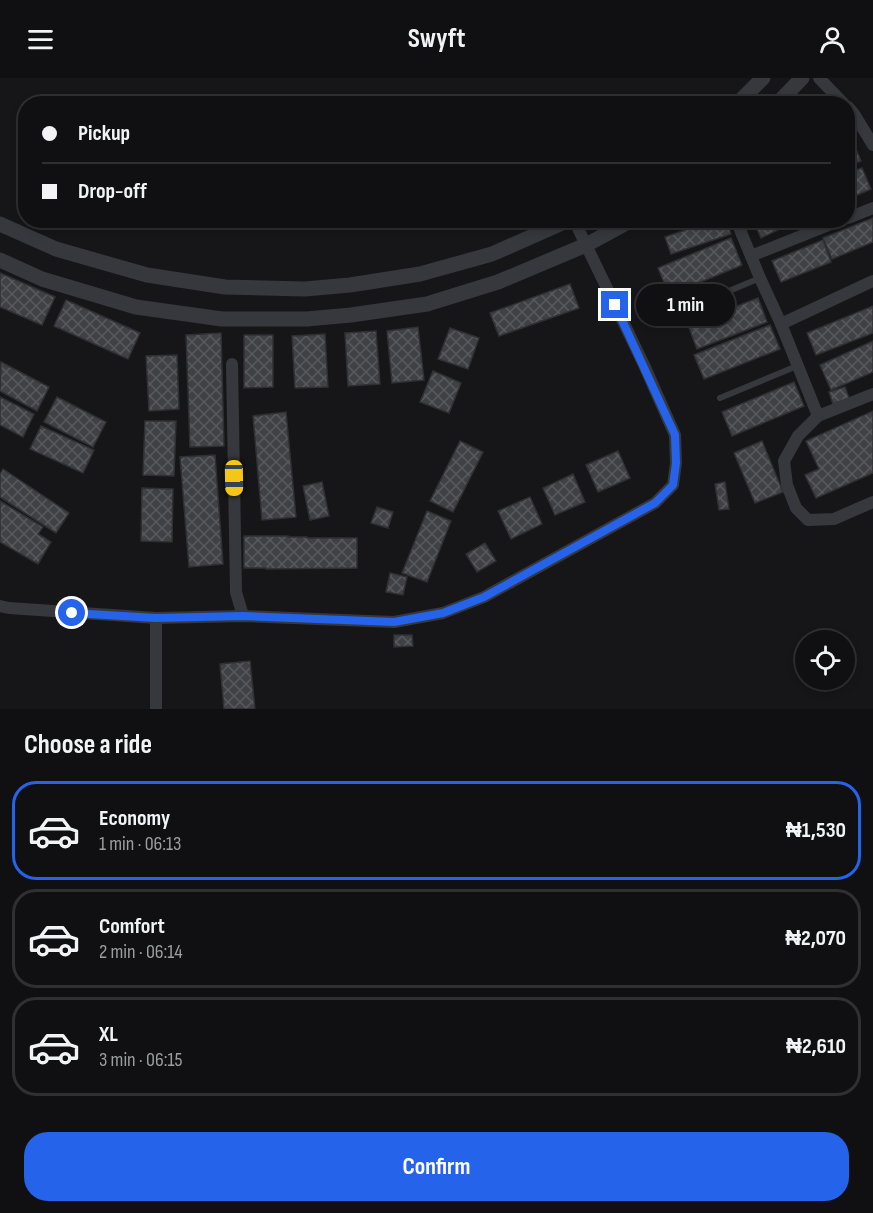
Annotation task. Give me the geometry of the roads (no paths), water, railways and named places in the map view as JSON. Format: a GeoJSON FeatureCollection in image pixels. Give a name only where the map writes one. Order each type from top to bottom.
{"type":"FeatureCollection","features":[{"type":"Feature","properties":{"kind":"street"},"geometry":{"type":"LineString","coordinates":[[745,96],[763,78]]}},
{"type":"Feature","properties":{"kind":"street"},"geometry":{"type":"LineString","coordinates":[[785,96],[802,78]]}},
{"type":"Feature","properties":{"kind":"street"},"geometry":{"type":"LineString","coordinates":[[819,78],[836,96]]}},
{"type":"Feature","properties":{"kind":"street"},"geometry":{"type":"LineString","coordinates":[[855,116],[873,145]]}},
{"type":"Feature","properties":{"kind":"street"},"geometry":{"type":"LineString","coordinates":[[855,215],[873,208]]}},
{"type":"Feature","properties":{"kind":"street"},"geometry":{"type":"LineString","coordinates":[[0,224],[56,249],[147,275],[225,287],[304,289],[350,285],[420,274],[492,254],[550,228]]}},
{"type":"Feature","properties":{"kind":"street"},"geometry":{"type":"LineString","coordinates":[[0,606],[156,618],[243,616],[394,622],[443,613],[484,597],[655,503],[673,485],[676,463],[675,435],[578,228]]}},
{"type":"Feature","properties":{"kind":"street"},"geometry":{"type":"LineString","coordinates":[[0,260],[42,279],[136,307],[222,319],[307,319],[427,304],[498,282],[586,245],[617,228]]}},
{"type":"Feature","properties":{"kind":"street"},"geometry":{"type":"LineString","coordinates":[[739,228],[818,416]]}},
{"type":"Feature","properties":{"kind":"street"},"geometry":{"type":"LineString","coordinates":[[751,256],[821,228]]}},
{"type":"Feature","properties":{"kind":"street"},"geometry":{"type":"LineString","coordinates":[[781,324],[873,281]]}},
{"type":"Feature","properties":{"kind":"street"},"geometry":{"type":"LineString","coordinates":[[232,364],[236,592],[243,616]]}},
{"type":"Feature","properties":{"kind":"street"},"geometry":{"type":"LineString","coordinates":[[873,394],[818,416],[798,436],[784,462],[787,485],[796,508],[808,520],[834,519],[873,502]]}},
{"type":"Feature","properties":{"kind":"street"},"geometry":{"type":"LineString","coordinates":[[156,618],[156,709]]}},
{"type":"Feature","properties":{"kind":"lane"},"geometry":{"type":"LineString","coordinates":[[674,314],[760,278]]}},
{"type":"Feature","properties":{"kind":"lane"},"geometry":{"type":"LineString","coordinates":[[720,399],[797,366]]}}]}
